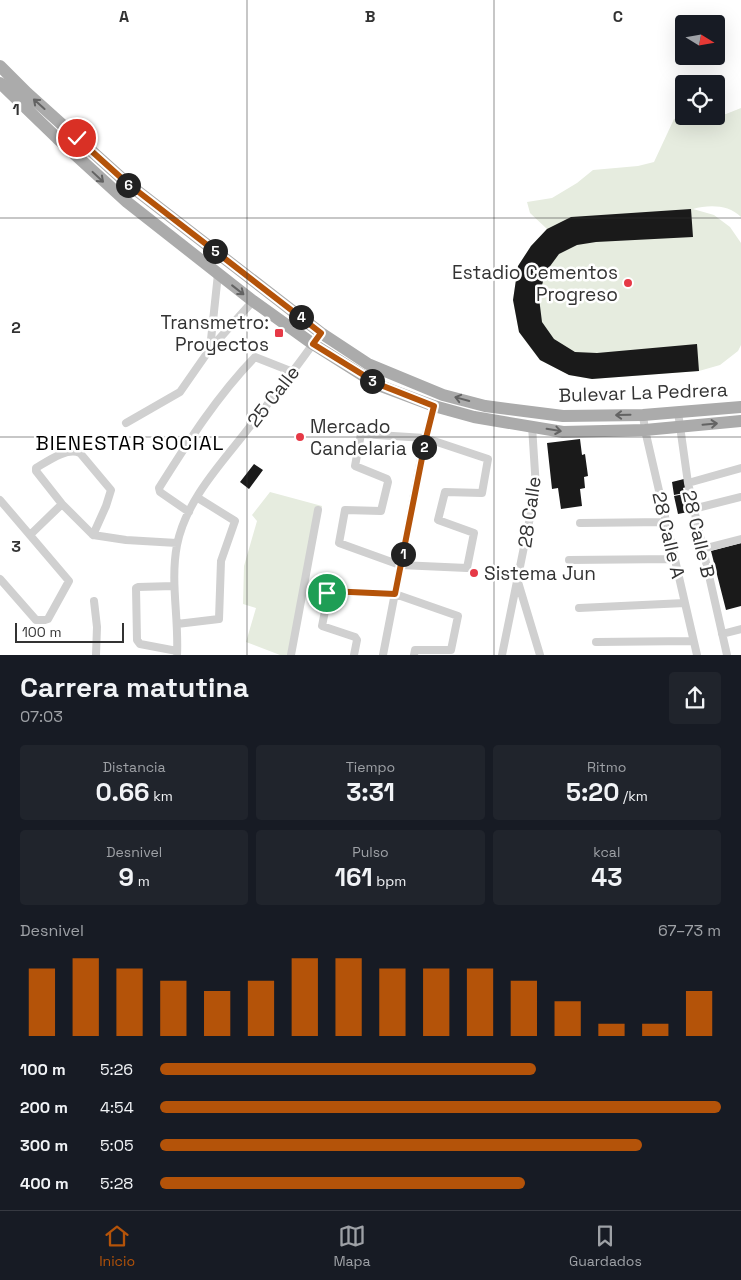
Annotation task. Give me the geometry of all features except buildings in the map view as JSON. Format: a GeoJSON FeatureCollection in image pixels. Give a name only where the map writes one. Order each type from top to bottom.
{"type":"FeatureCollection","features":[{"type":"Feature","properties":{"kind":"main road","name":"Bulevar La Pedrera"},"geometry":{"type":"LineString","coordinates":[[0,66],[27,93],[127,183],[321,333],[368,364],[443,395],[476,403],[563,416],[643,415],[741,407]]}},
{"type":"Feature","properties":{"kind":"main road","name":"Bulevar La Pedrera"},"geometry":{"type":"LineString","coordinates":[[0,83],[114,192],[253,302],[313,344],[378,384],[434,406],[474,417],[564,432],[644,430],[741,421]]}},
{"type":"Feature","properties":{"kind":"street"},"geometry":{"type":"LineString","coordinates":[[210,349],[218,274]]}},
{"type":"Feature","properties":{"kind":"street"},"geometry":{"type":"LineString","coordinates":[[126,423],[180,392],[210,349],[253,302]]}},
{"type":"Feature","properties":{"kind":"street","name":"25 Calle"},"geometry":{"type":"LineString","coordinates":[[177,653],[174,586],[178,543],[189,512],[216,470],[293,372],[321,333]]}},
{"type":"Feature","properties":{"kind":"street"},"geometry":{"type":"LineString","coordinates":[[189,512],[160,492],[159,488],[186,444],[220,396],[254,357],[293,372]]}},
{"type":"Feature","properties":{"kind":"street"},"geometry":{"type":"LineString","coordinates":[[383,655],[434,406]]}},
{"type":"Feature","properties":{"kind":"street","name":"28 Calle B"},"geometry":{"type":"LineString","coordinates":[[678,412],[693,509],[727,655]]}},
{"type":"Feature","properties":{"kind":"street","name":"28 Calle A"},"geometry":{"type":"LineString","coordinates":[[643,415],[644,430],[697,655]]}},
{"type":"Feature","properties":{"kind":"street","name":"28 Calle"},"geometry":{"type":"LineString","coordinates":[[502,655],[536,488],[532,426]]}},
{"type":"Feature","properties":{"kind":"street"},"geometry":{"type":"LineString","coordinates":[[360,435],[426,438],[488,459],[482,493],[445,492],[438,520],[474,533],[467,568],[400,565],[339,543],[345,510],[381,511],[388,480],[355,466],[360,435]]}},
{"type":"Feature","properties":{"kind":"street"},"geometry":{"type":"LineString","coordinates":[[93,535],[109,499],[110,488],[80,453],[73,451],[36,468],[36,471],[62,504],[93,535],[126,540],[178,543]]}},
{"type":"Feature","properties":{"kind":"street"},"geometry":{"type":"LineString","coordinates":[[688,483],[741,468]]}},
{"type":"Feature","properties":{"kind":"street"},"geometry":{"type":"LineString","coordinates":[[693,509],[741,496]]}},
{"type":"Feature","properties":{"kind":"street"},"geometry":{"type":"LineString","coordinates":[[177,624],[219,619],[222,561],[235,521],[198,498]]}},
{"type":"Feature","properties":{"kind":"street"},"geometry":{"type":"LineString","coordinates":[[0,500],[69,580],[48,619],[36,620],[0,579]]}},
{"type":"Feature","properties":{"kind":"street"},"geometry":{"type":"LineString","coordinates":[[30,534],[62,504]]}},
{"type":"Feature","properties":{"kind":"street"},"geometry":{"type":"LineString","coordinates":[[291,655],[318,510]]}},
{"type":"Feature","properties":{"kind":"street"},"geometry":{"type":"LineString","coordinates":[[580,523],[666,522]]}},
{"type":"Feature","properties":{"kind":"street"},"geometry":{"type":"LineString","coordinates":[[702,548],[741,539]]}},
{"type":"Feature","properties":{"kind":"street"},"geometry":{"type":"LineString","coordinates":[[569,560],[675,559]]}},
{"type":"Feature","properties":{"kind":"street"},"geometry":{"type":"LineString","coordinates":[[518,580],[540,655]]}},
{"type":"Feature","properties":{"kind":"street"},"geometry":{"type":"LineString","coordinates":[[174,586],[136,588],[136,640],[140,644],[177,653]]}},
{"type":"Feature","properties":{"kind":"street"},"geometry":{"type":"LineString","coordinates":[[354,655],[357,640],[355,637],[322,626],[328,591],[395,594],[458,616],[450,650],[414,653]]}},
{"type":"Feature","properties":{"kind":"street"},"geometry":{"type":"LineString","coordinates":[[94,601],[97,627],[96,655]]}},
{"type":"Feature","properties":{"kind":"street"},"geometry":{"type":"LineString","coordinates":[[579,608],[685,603]]}},
{"type":"Feature","properties":{"kind":"street"},"geometry":{"type":"LineString","coordinates":[[722,634],[741,629]]}},
{"type":"Feature","properties":{"kind":"street"},"geometry":{"type":"LineString","coordinates":[[596,642],[693,641]]}},
{"type":"Feature","properties":{"kind":"shaded area","name":"Estadio Cementos Progreso"},"geometry":{"type":"Polygon","coordinates":[[[741,108],[741,217],[730,210],[718,207],[693,209],[714,215],[730,227],[741,243],[741,345],[738,351],[720,365],[699,371],[592,379],[569,375],[540,360],[519,332],[513,300],[518,266],[531,246],[547,229],[530,213],[527,202],[552,198],[577,183],[593,170],[638,166],[654,162],[674,119],[675,125],[725,125],[726,114],[741,108]]]}},
{"type":"Feature","properties":{"kind":"shaded area"},"geometry":{"type":"Polygon","coordinates":[[[270,492],[322,506],[293,655],[280,655],[246,642],[256,608],[243,604],[244,566],[257,521],[252,515],[270,492]]]}},
{"type":"Feature","properties":{"kind":"place","name":"Estadio Cementos Progreso"},"geometry":{"type":"Point","coordinates":[628,283]}},
{"type":"Feature","properties":{"kind":"place","name":"Transmetro: Proyectos"},"geometry":{"type":"Point","coordinates":[279,333]}},
{"type":"Feature","properties":{"kind":"place","name":"Mercado Candelaria"},"geometry":{"type":"Point","coordinates":[300,437]}},
{"type":"Feature","properties":{"kind":"place","name":"Sistema Jun"},"geometry":{"type":"Point","coordinates":[474,573]}},
{"type":"Feature","properties":{"kind":"district","name":"BIENESTAR SOCIAL"},"geometry":{"type":"Point","coordinates":[130,443]}},
{"type":"Feature","properties":{"kind":"route"},"geometry":{"type":"LineString","coordinates":[[77,138],[127,183],[321,333],[313,344],[378,384],[434,406],[395,594],[328,591],[327,593]]}}]}
